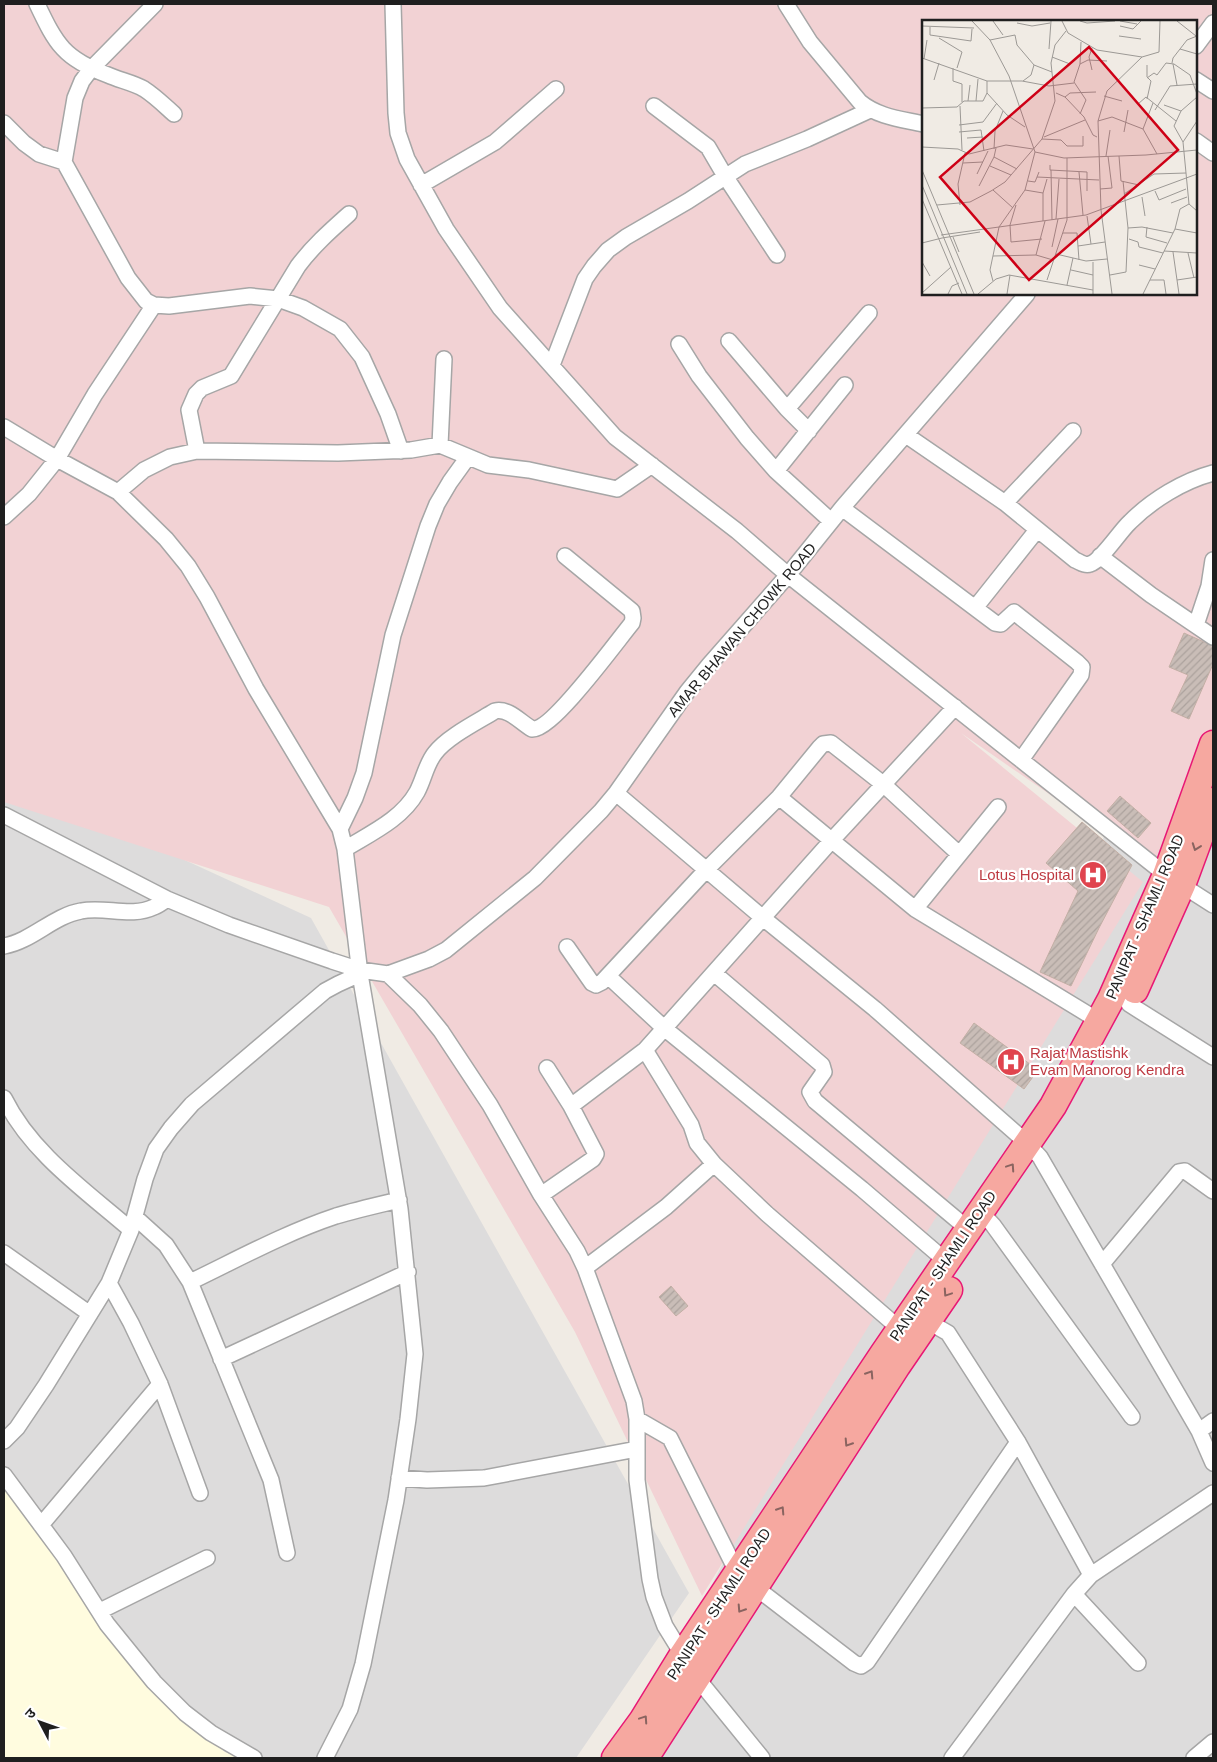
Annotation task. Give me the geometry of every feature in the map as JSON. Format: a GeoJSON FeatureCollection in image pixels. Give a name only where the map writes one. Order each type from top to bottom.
{"type":"FeatureCollection","features":[{"type":"Feature","properties":{"kind":"highway","name":"PANIPAT - SHAMLI ROAD"},"geometry":{"type":"LineString","coordinates":[[645,1758],[697,1678],[747,1580],[913,1320],[1033,1150],[1068,1115],[1129,1004],[1174,880],[1213,744]]}},
{"type":"Feature","properties":{"kind":"highway","name":"PANIPAT - SHAMLI ROAD"},"geometry":{"type":"LineString","coordinates":[[1033,1150],[1053,1106],[1174,880],[1213,801]]}},
{"type":"Feature","properties":{"kind":"highway","name":"PANIPAT - SHAMLI ROAD"},"geometry":{"type":"LineString","coordinates":[[913,1320],[946,1261],[981,1222]]}},
{"type":"Feature","properties":{"kind":"highway","name":"PANIPAT - SHAMLI ROAD"},"geometry":{"type":"LineString","coordinates":[[615,1758],[642,1721],[682,1656],[747,1580]]}},
{"type":"Feature","properties":{"kind":"street"},"geometry":{"type":"LineString","coordinates":[[37,4],[57,44],[67,53],[91,69],[144,88],[174,114]]}},
{"type":"Feature","properties":{"kind":"street"},"geometry":{"type":"LineString","coordinates":[[155,4],[91,69],[82,81],[75,98],[64,162],[128,278],[140,294],[154,305],[169,306],[250,296],[278,299],[303,308],[340,329],[362,357],[388,414],[401,451]]}},
{"type":"Feature","properties":{"kind":"street"},"geometry":{"type":"LineString","coordinates":[[393,4],[398,133],[407,159],[446,229],[500,308],[615,437],[737,531],[788,575],[1174,880],[1213,905]]}},
{"type":"Feature","properties":{"kind":"street"},"geometry":{"type":"LineString","coordinates":[[786,4],[810,42],[860,102],[870,110],[890,117],[922,124]]}},
{"type":"Feature","properties":{"kind":"street"},"geometry":{"type":"LineString","coordinates":[[1197,45],[1213,24]]}},
{"type":"Feature","properties":{"kind":"street"},"geometry":{"type":"LineString","coordinates":[[1197,81],[1213,92]]}},
{"type":"Feature","properties":{"kind":"street"},"geometry":{"type":"LineString","coordinates":[[421,185],[495,142],[556,89]]}},
{"type":"Feature","properties":{"kind":"street"},"geometry":{"type":"LineString","coordinates":[[654,106],[708,147],[724,176],[777,255]]}},
{"type":"Feature","properties":{"kind":"street"},"geometry":{"type":"LineString","coordinates":[[552,366],[585,279],[608,250],[626,237],[746,164],[808,140],[870,110]]}},
{"type":"Feature","properties":{"kind":"street"},"geometry":{"type":"LineString","coordinates":[[4,123],[24,143],[39,154],[64,162]]}},
{"type":"Feature","properties":{"kind":"street"},"geometry":{"type":"LineString","coordinates":[[1197,142],[1213,153]]}},
{"type":"Feature","properties":{"kind":"street"},"geometry":{"type":"LineString","coordinates":[[197,451],[189,410],[196,394],[202,388],[231,376],[308,252],[349,214]]}},
{"type":"Feature","properties":{"kind":"street","name":"AMAR BHAWAN CHOWK ROAD"},"geometry":{"type":"LineString","coordinates":[[388,974],[429,959],[446,950],[535,878],[573,841],[616,793],[686,692],[788,575],[831,520],[1026,295]]}},
{"type":"Feature","properties":{"kind":"street"},"geometry":{"type":"LineString","coordinates":[[4,517],[29,494],[57,458],[95,394],[154,305]]}},
{"type":"Feature","properties":{"kind":"street"},"geometry":{"type":"LineString","coordinates":[[787,409],[869,313]]}},
{"type":"Feature","properties":{"kind":"street"},"geometry":{"type":"LineString","coordinates":[[729,341],[787,409],[809,431]]}},
{"type":"Feature","properties":{"kind":"street"},"geometry":{"type":"LineString","coordinates":[[679,344],[698,376],[747,438],[776,471],[831,520]]}},
{"type":"Feature","properties":{"kind":"street"},"geometry":{"type":"LineString","coordinates":[[440,445],[444,359]]}},
{"type":"Feature","properties":{"kind":"street"},"geometry":{"type":"LineString","coordinates":[[776,471],[845,385]]}},
{"type":"Feature","properties":{"kind":"street"},"geometry":{"type":"LineString","coordinates":[[4,427],[118,492],[166,540],[188,566],[207,597],[256,689],[340,829],[345,849],[360,972],[399,1200],[408,1272],[415,1354],[408,1420],[399,1478],[359,1684],[350,1709],[325,1758]]}},
{"type":"Feature","properties":{"kind":"street"},"geometry":{"type":"LineString","coordinates":[[1005,503],[1073,431]]}},
{"type":"Feature","properties":{"kind":"street"},"geometry":{"type":"LineString","coordinates":[[906,435],[1005,503],[1037,530],[1083,564],[1092,564],[1130,522],[1149,506],[1177,487],[1213,473]]}},
{"type":"Feature","properties":{"kind":"street"},"geometry":{"type":"LineString","coordinates":[[118,492],[144,470],[170,457],[197,451],[338,453],[401,451],[440,445],[488,465],[529,470],[617,489],[652,466]]}},
{"type":"Feature","properties":{"kind":"street"},"geometry":{"type":"LineString","coordinates":[[340,829],[355,798],[364,773],[393,635],[428,526],[437,504],[468,457]]}},
{"type":"Feature","properties":{"kind":"street"},"geometry":{"type":"LineString","coordinates":[[842,508],[997,624],[1001,624],[1013,612],[1016,613],[1082,668],[1081,675],[1021,760]]}},
{"type":"Feature","properties":{"kind":"street"},"geometry":{"type":"LineString","coordinates":[[975,608],[1037,530]]}},
{"type":"Feature","properties":{"kind":"street"},"geometry":{"type":"LineString","coordinates":[[345,849],[397,816],[417,793],[434,753],[461,731],[500,710],[506,711],[532,729],[537,730],[543,726],[574,696],[632,622],[634,618],[632,611],[565,556]]}},
{"type":"Feature","properties":{"kind":"street"},"geometry":{"type":"LineString","coordinates":[[1100,556],[1151,595],[1213,637]]}},
{"type":"Feature","properties":{"kind":"street"},"geometry":{"type":"LineString","coordinates":[[1196,626],[1209,586],[1213,560]]}},
{"type":"Feature","properties":{"kind":"street"},"geometry":{"type":"LineString","coordinates":[[571,1106],[646,1050],[832,840],[955,707]]}},
{"type":"Feature","properties":{"kind":"street"},"geometry":{"type":"LineString","coordinates":[[567,947],[592,983],[600,984],[707,869],[779,797],[820,747],[827,743],[831,743],[884,784],[959,854]]}},
{"type":"Feature","properties":{"kind":"street"},"geometry":{"type":"LineString","coordinates":[[616,793],[762,918],[875,1009],[1033,1150],[1199,1431],[1213,1463]]}},
{"type":"Feature","properties":{"kind":"street"},"geometry":{"type":"LineString","coordinates":[[779,797],[915,909],[1099,1021]]}},
{"type":"Feature","properties":{"kind":"street"},"geometry":{"type":"LineString","coordinates":[[915,909],[998,807]]}},
{"type":"Feature","properties":{"kind":"street"},"geometry":{"type":"LineString","coordinates":[[4,815],[167,899],[229,925],[360,972],[388,974],[420,1005],[441,1031],[490,1105],[541,1195],[577,1251],[585,1268],[634,1400],[637,1419],[637,1480],[654,1597],[665,1626],[682,1656],[697,1678],[762,1758]]}},
{"type":"Feature","properties":{"kind":"street"},"geometry":{"type":"LineString","coordinates":[[4,946],[10,945],[69,914],[81,910],[138,911],[154,908],[167,899]]}},
{"type":"Feature","properties":{"kind":"street"},"geometry":{"type":"LineString","coordinates":[[4,1441],[17,1428],[109,1283],[133,1224],[145,1179],[156,1149],[171,1128],[192,1104],[330,987],[360,972]]}},
{"type":"Feature","properties":{"kind":"street"},"geometry":{"type":"LineString","coordinates":[[714,973],[822,1066],[824,1072],[810,1092],[815,1101],[981,1222],[1132,1418]]}},
{"type":"Feature","properties":{"kind":"street"},"geometry":{"type":"LineString","coordinates":[[608,976],[664,1028],[862,1189],[946,1261]]}},
{"type":"Feature","properties":{"kind":"street"},"geometry":{"type":"LineString","coordinates":[[1129,1004],[1213,1057]]}},
{"type":"Feature","properties":{"kind":"street"},"geometry":{"type":"LineString","coordinates":[[646,1050],[691,1125],[697,1143],[714,1164],[766,1214],[913,1320],[948,1333],[1018,1442],[1091,1575]]}},
{"type":"Feature","properties":{"kind":"street"},"geometry":{"type":"LineString","coordinates":[[541,1195],[593,1159],[596,1154],[571,1106],[547,1068]]}},
{"type":"Feature","properties":{"kind":"street"},"geometry":{"type":"LineString","coordinates":[[4,1098],[18,1122],[63,1172],[166,1246],[190,1282],[272,1480],[288,1553]]}},
{"type":"Feature","properties":{"kind":"street"},"geometry":{"type":"LineString","coordinates":[[585,1268],[666,1207],[714,1164]]}},
{"type":"Feature","properties":{"kind":"street"},"geometry":{"type":"LineString","coordinates":[[1102,1264],[1179,1172],[1185,1171],[1213,1191]]}},
{"type":"Feature","properties":{"kind":"street"},"geometry":{"type":"LineString","coordinates":[[190,1282],[321,1222],[399,1200]]}},
{"type":"Feature","properties":{"kind":"street"},"geometry":{"type":"LineString","coordinates":[[4,1253],[90,1314]]}},
{"type":"Feature","properties":{"kind":"street"},"geometry":{"type":"LineString","coordinates":[[221,1358],[408,1272]]}},
{"type":"Feature","properties":{"kind":"street"},"geometry":{"type":"LineString","coordinates":[[109,1283],[131,1323],[160,1384],[200,1493]]}},
{"type":"Feature","properties":{"kind":"street"},"geometry":{"type":"LineString","coordinates":[[41,1525],[160,1384]]}},
{"type":"Feature","properties":{"kind":"street"},"geometry":{"type":"LineString","coordinates":[[637,1419],[670,1438],[747,1580],[854,1663],[862,1666],[1018,1442]]}},
{"type":"Feature","properties":{"kind":"street"},"geometry":{"type":"LineString","coordinates":[[1199,1431],[1213,1421]]}},
{"type":"Feature","properties":{"kind":"street"},"geometry":{"type":"LineString","coordinates":[[399,1478],[427,1480],[484,1478],[637,1449]]}},
{"type":"Feature","properties":{"kind":"street"},"geometry":{"type":"LineString","coordinates":[[4,1475],[64,1556],[100,1610],[107,1624],[154,1682],[185,1713],[211,1733],[254,1758]]}},
{"type":"Feature","properties":{"kind":"street"},"geometry":{"type":"LineString","coordinates":[[952,1758],[1074,1594],[1091,1575],[1213,1493]]}},
{"type":"Feature","properties":{"kind":"street"},"geometry":{"type":"LineString","coordinates":[[100,1610],[206,1558]]}},
{"type":"Feature","properties":{"kind":"street"},"geometry":{"type":"LineString","coordinates":[[1074,1594],[1138,1663]]}},
{"type":"Feature","properties":{"kind":"street"},"geometry":{"type":"LineString","coordinates":[[1194,1758],[1213,1742]]}},
{"type":"Feature","properties":{"kind":"shaded area"},"geometry":{"type":"Polygon","coordinates":[[[4,4],[1213,4],[1213,749],[1166,875],[961,733],[1143,882],[702,1596],[575,1332],[329,907],[4,802],[4,4]]]}},
{"type":"Feature","properties":{"kind":"shaded area"},"geometry":{"type":"Polygon","coordinates":[[[1213,629],[1213,1758],[621,1758],[1213,629]]]}},
{"type":"Feature","properties":{"kind":"shaded area"},"geometry":{"type":"Polygon","coordinates":[[[4,777],[311,918],[689,1593],[576,1758],[4,1758],[4,777]]]}},
{"type":"Feature","properties":{"kind":"shaded area"},"geometry":{"type":"Polygon","coordinates":[[[4,1480],[164,1701],[225,1752],[240,1758],[4,1758],[4,1480]]]}},
{"type":"Feature","properties":{"kind":"building"},"geometry":{"type":"Polygon","coordinates":[[[1184,633],[1213,646],[1213,664],[1189,719],[1171,711],[1188,675],[1169,667],[1184,633]]]}},
{"type":"Feature","properties":{"kind":"building"},"geometry":{"type":"Polygon","coordinates":[[[1120,796],[1151,823],[1138,838],[1107,811],[1120,796]]]}},
{"type":"Feature","properties":{"kind":"building"},"geometry":{"type":"Polygon","coordinates":[[[1082,822],[1132,865],[1071,986],[1040,972],[1078,891],[1046,863],[1082,822]]]}},
{"type":"Feature","properties":{"kind":"building"},"geometry":{"type":"Polygon","coordinates":[[[974,1023],[1038,1070],[1024,1089],[960,1043],[974,1023]]]}},
{"type":"Feature","properties":{"kind":"building"},"geometry":{"type":"Polygon","coordinates":[[[671,1286],[688,1306],[676,1316],[659,1297],[671,1286]]]}},
{"type":"Feature","properties":{"kind":"place","name":"Lotus Hospital"},"geometry":{"type":"Point","coordinates":[1093,875]}},
{"type":"Feature","properties":{"kind":"place","name":"Rajat Mastishk Evam Manorog Kendra"},"geometry":{"type":"Point","coordinates":[1011,1062]}}]}
